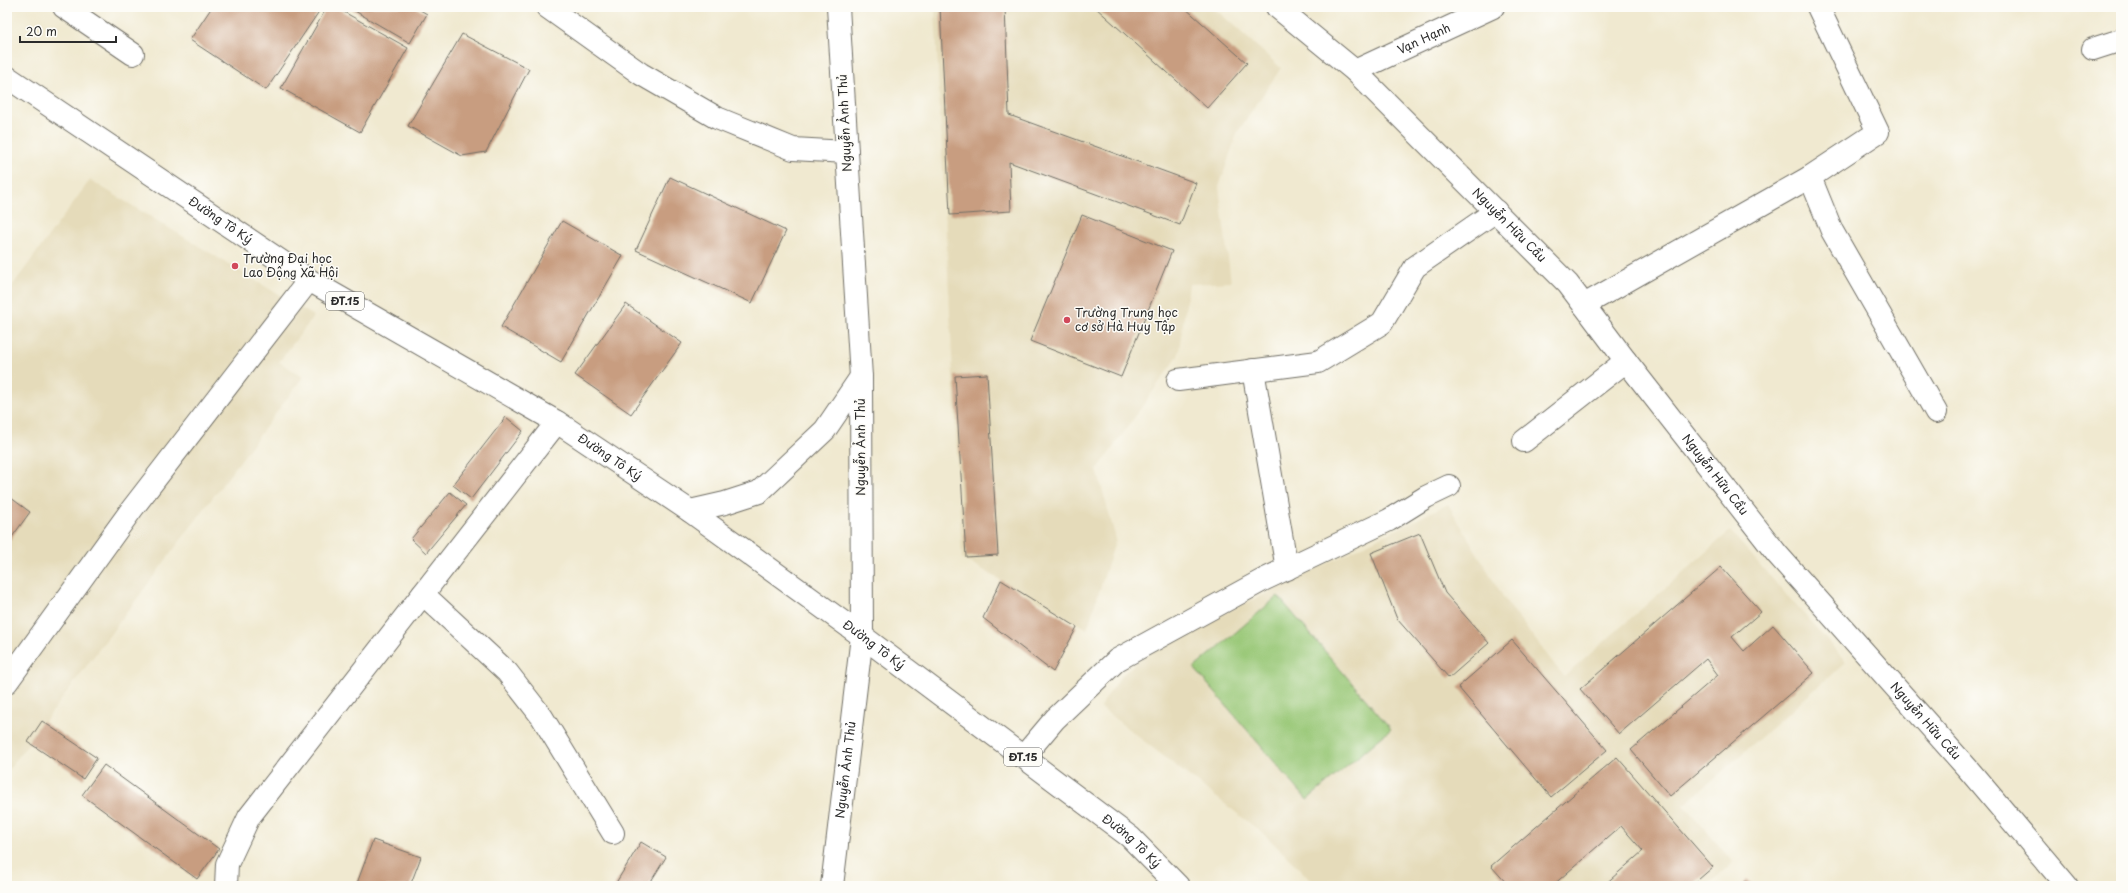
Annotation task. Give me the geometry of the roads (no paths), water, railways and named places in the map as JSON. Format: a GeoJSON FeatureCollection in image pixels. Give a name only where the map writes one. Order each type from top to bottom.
{"type":"FeatureCollection","features":[{"type":"Feature","properties":{"kind":"street"},"geometry":{"type":"LineString","coordinates":[[64,7],[133,54]]}},
{"type":"Feature","properties":{"kind":"street"},"geometry":{"type":"LineString","coordinates":[[547,7],[640,74],[717,118],[793,149],[847,152]]}},
{"type":"Feature","properties":{"kind":"street","name":"Nguyễn Ảnh Thủ"},"geometry":{"type":"LineString","coordinates":[[832,886],[862,636],[861,377],[838,7]]}},
{"type":"Feature","properties":{"kind":"street","name":"Nguyễn Hữu Cầu"},"geometry":{"type":"LineString","coordinates":[[1277,7],[1355,71],[1568,284],[1626,362],[1776,554],[1968,769],[2067,886]]}},
{"type":"Feature","properties":{"kind":"street","name":"Vạn Hạnh"},"geometry":{"type":"LineString","coordinates":[[1355,71],[1493,7]]}},
{"type":"Feature","properties":{"kind":"street"},"geometry":{"type":"LineString","coordinates":[[1584,305],[1810,177],[1878,132],[1818,7]]}},
{"type":"Feature","properties":{"kind":"street"},"geometry":{"type":"LineString","coordinates":[[2093,49],[2121,40]]}},
{"type":"Feature","properties":{"kind":"street","name":"Đường Tô Ký"},"geometry":{"type":"LineString","coordinates":[[7,78],[308,280],[557,422],[690,511],[862,636],[1130,838],[1178,886]]}},
{"type":"Feature","properties":{"kind":"street"},"geometry":{"type":"LineString","coordinates":[[1810,177],[1832,231],[1936,412]]}},
{"type":"Feature","properties":{"kind":"street"},"geometry":{"type":"LineString","coordinates":[[1178,380],[1318,362],[1382,322],[1415,267],[1496,211]]}},
{"type":"Feature","properties":{"kind":"street"},"geometry":{"type":"LineString","coordinates":[[7,682],[132,509],[308,280]]}},
{"type":"Feature","properties":{"kind":"street"},"geometry":{"type":"LineString","coordinates":[[1524,441],[1626,362]]}},
{"type":"Feature","properties":{"kind":"street"},"geometry":{"type":"LineString","coordinates":[[1253,370],[1287,569]]}},
{"type":"Feature","properties":{"kind":"street"},"geometry":{"type":"LineString","coordinates":[[690,511],[725,503],[759,492],[825,430],[861,377]]}},
{"type":"Feature","properties":{"kind":"street"},"geometry":{"type":"LineString","coordinates":[[226,886],[227,864],[249,817],[557,422]]}},
{"type":"Feature","properties":{"kind":"street"},"geometry":{"type":"LineString","coordinates":[[1023,757],[1055,719],[1117,660],[1287,569],[1389,520],[1426,496],[1449,486]]}},
{"type":"Feature","properties":{"kind":"street"},"geometry":{"type":"LineString","coordinates":[[423,594],[508,672],[542,717],[613,833]]}},
{"type":"Feature","properties":{"kind":"place","name":"Trường Đại học Lao Động Xã Hội"},"geometry":{"type":"Point","coordinates":[235,266]}},
{"type":"Feature","properties":{"kind":"place","name":"Trường Trung học cơ sở Hà Huy Tập"},"geometry":{"type":"Point","coordinates":[1067,320]}}]}
